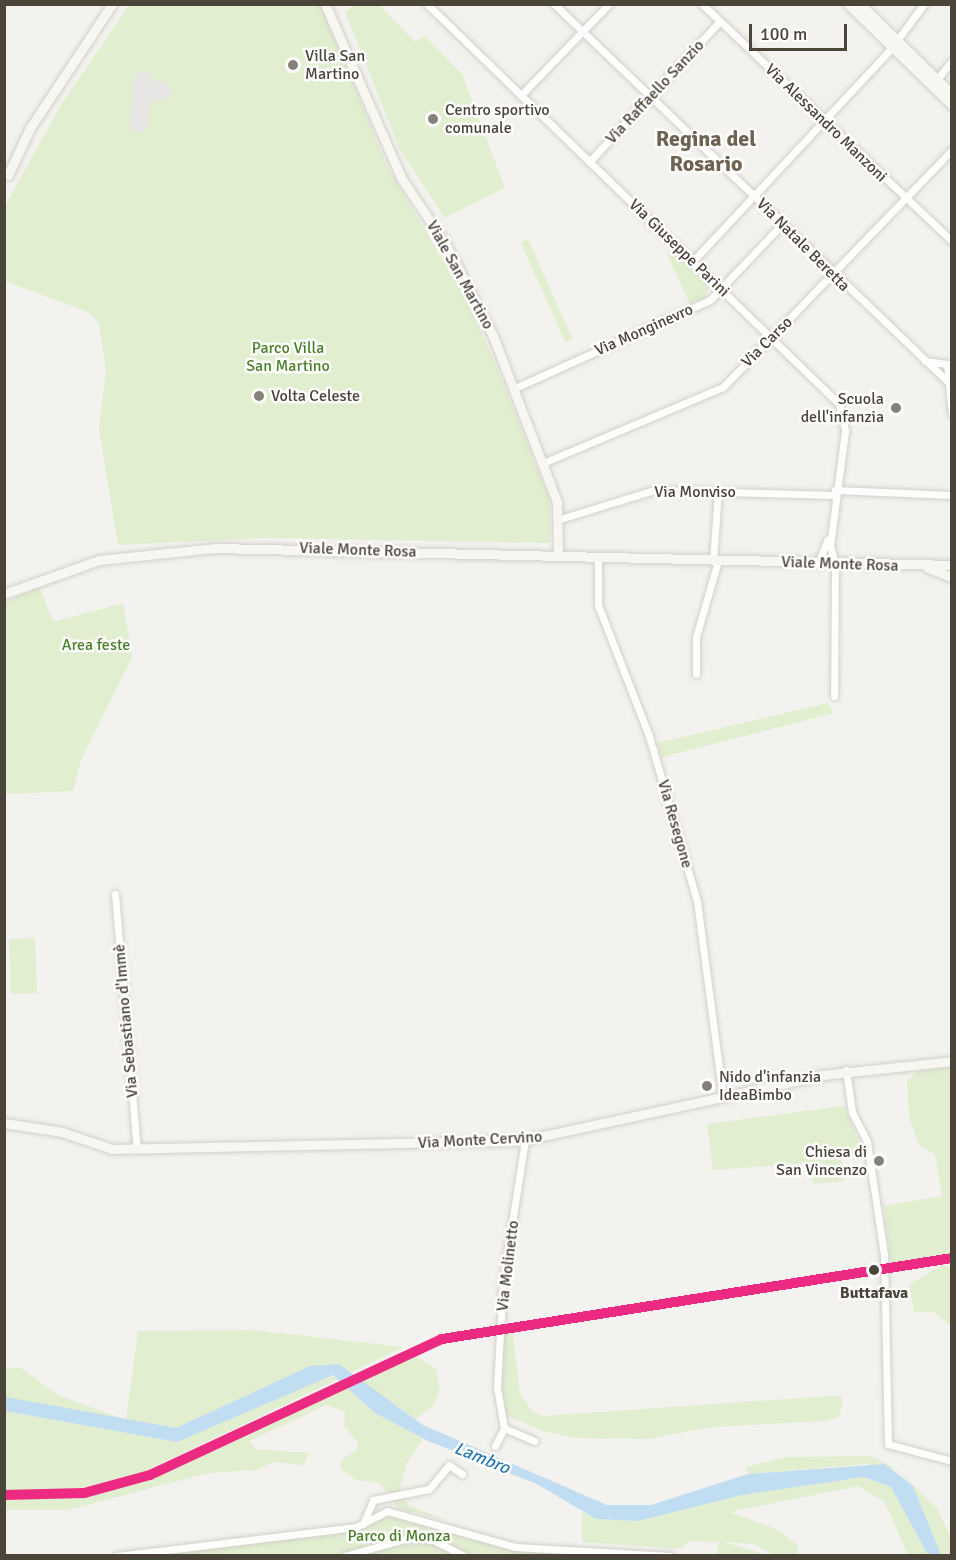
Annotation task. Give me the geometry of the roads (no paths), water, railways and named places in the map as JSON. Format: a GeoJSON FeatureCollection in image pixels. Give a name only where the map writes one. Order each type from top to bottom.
{"type":"FeatureCollection","features":[{"type":"Feature","properties":{"kind":"street"},"geometry":{"type":"LineString","coordinates":[[6,178],[50,97],[112,4]]}},
{"type":"Feature","properties":{"kind":"street","name":"Viale San Martino"},"geometry":{"type":"LineString","coordinates":[[325,4],[394,162],[474,295],[515,388],[560,519],[558,556]]}},
{"type":"Feature","properties":{"kind":"street","name":"Via Giuseppe Parini"},"geometry":{"type":"LineString","coordinates":[[428,4],[589,162],[773,337],[839,404],[845,431],[831,529],[818,564]]}},
{"type":"Feature","properties":{"kind":"street","name":"Via Natale Beretta"},"geometry":{"type":"LineString","coordinates":[[554,4],[585,30],[833,276],[947,381],[951,414]]}},
{"type":"Feature","properties":{"kind":"street"},"geometry":{"type":"LineString","coordinates":[[565,12],[570,4]]}},
{"type":"Feature","properties":{"kind":"street"},"geometry":{"type":"LineString","coordinates":[[521,95],[609,4]]}},
{"type":"Feature","properties":{"kind":"street","name":"Via Alessandro Manzoni"},"geometry":{"type":"LineString","coordinates":[[702,4],[951,241]]}},
{"type":"Feature","properties":{"kind":"street"},"geometry":{"type":"LineString","coordinates":[[848,4],[896,41]]}},
{"type":"Feature","properties":{"kind":"street"},"geometry":{"type":"LineString","coordinates":[[860,4],[935,82],[951,105]]}},
{"type":"Feature","properties":{"kind":"street"},"geometry":{"type":"LineString","coordinates":[[693,261],[825,122],[896,41],[924,4]]}},
{"type":"Feature","properties":{"kind":"street","name":"Via Raffaello Sanzio"},"geometry":{"type":"LineString","coordinates":[[589,162],[720,21]]}},
{"type":"Feature","properties":{"kind":"street"},"geometry":{"type":"LineString","coordinates":[[935,82],[951,61]]}},
{"type":"Feature","properties":{"kind":"street"},"geometry":{"type":"LineString","coordinates":[[935,82],[951,94]]}},
{"type":"Feature","properties":{"kind":"street","name":"Via Carso"},"geometry":{"type":"LineString","coordinates":[[543,464],[723,387],[950,153]]}},
{"type":"Feature","properties":{"kind":"street","name":"Via Monginevro"},"geometry":{"type":"LineString","coordinates":[[515,388],[710,300],[782,224]]}},
{"type":"Feature","properties":{"kind":"street","name":"Via Monviso"},"geometry":{"type":"LineString","coordinates":[[560,519],[654,490],[951,495]]}},
{"type":"Feature","properties":{"kind":"street"},"geometry":{"type":"LineString","coordinates":[[696,674],[696,637],[716,561],[718,491]]}},
{"type":"Feature","properties":{"kind":"street","name":"Via Giuseppe Parini"},"geometry":{"type":"LineString","coordinates":[[831,529],[836,564],[834,696]]}},
{"type":"Feature","properties":{"kind":"street","name":"Viale Monte Rosa"},"geometry":{"type":"LineString","coordinates":[[4,594],[99,560],[177,549],[951,566],[951,578],[926,567]]}},
{"type":"Feature","properties":{"kind":"street","name":"Via Resegone"},"geometry":{"type":"LineString","coordinates":[[598,558],[598,605],[649,736],[697,901],[723,1098]]}},
{"type":"Feature","properties":{"kind":"street","name":"Via Sebastiano d'Immè"},"geometry":{"type":"LineString","coordinates":[[115,894],[137,1149]]}},
{"type":"Feature","properties":{"kind":"street","name":"Via Monte Cervino"},"geometry":{"type":"LineString","coordinates":[[4,1124],[62,1132],[101,1148],[525,1140],[846,1070],[951,1061]]}},
{"type":"Feature","properties":{"kind":"street"},"geometry":{"type":"LineString","coordinates":[[846,1070],[852,1112],[867,1142],[884,1255],[888,1444],[951,1461]]}},
{"type":"Feature","properties":{"kind":"street","name":"Via Molinetto"},"geometry":{"type":"LineString","coordinates":[[504,1428],[497,1387],[503,1280],[525,1140]]}},
{"type":"Feature","properties":{"kind":"street"},"geometry":{"type":"LineString","coordinates":[[495,1446],[504,1428],[534,1442]]}},
{"type":"Feature","properties":{"kind":"street"},"geometry":{"type":"LineString","coordinates":[[363,1524],[373,1500],[429,1489],[449,1465],[462,1474]]}},
{"type":"Feature","properties":{"kind":"street"},"geometry":{"type":"LineString","coordinates":[[117,1556],[363,1524],[380,1513],[398,1511],[515,1547],[671,1556]]}},
{"type":"Feature","properties":{"kind":"street"},"geometry":{"type":"LineString","coordinates":[[344,1556],[412,1537],[433,1540],[465,1556]]}},
{"type":"Feature","properties":{"kind":"water","name":"Lambro"},"geometry":{"type":"Polygon","coordinates":[[[339,1364],[423,1425],[607,1505],[651,1505],[748,1474],[885,1464],[913,1486],[941,1555],[928,1555],[891,1487],[864,1477],[742,1495],[638,1521],[596,1519],[537,1484],[428,1441],[375,1413],[333,1375],[177,1442],[5,1411],[6,1397],[176,1428],[310,1366],[339,1364]]]}},
{"type":"Feature","properties":{"kind":"place","name":"Villa San Martino"},"geometry":{"type":"Point","coordinates":[293,65]}},
{"type":"Feature","properties":{"kind":"place","name":"Centro sportivo comunale"},"geometry":{"type":"Point","coordinates":[433,119]}},
{"type":"Feature","properties":{"kind":"place","name":"Volta Celeste"},"geometry":{"type":"Point","coordinates":[259,396]}},
{"type":"Feature","properties":{"kind":"place","name":"Scuola dell'infanzia"},"geometry":{"type":"Point","coordinates":[896,408]}},
{"type":"Feature","properties":{"kind":"place","name":"Nido d'infanzia IdeaBimbo"},"geometry":{"type":"Point","coordinates":[707,1086]}},
{"type":"Feature","properties":{"kind":"place","name":"Chiesa di San Vincenzo"},"geometry":{"type":"Point","coordinates":[879,1161]}},
{"type":"Feature","properties":{"kind":"place","name":"Buttafava"},"geometry":{"type":"Point","coordinates":[874,1270]}},
{"type":"Feature","properties":{"kind":"district","name":"Regina del Rosario"},"geometry":{"type":"Point","coordinates":[706,150]}},
{"type":"Feature","properties":{"kind":"park label","name":"Parco Villa San Martino"},"geometry":{"type":"Point","coordinates":[288,357]}},
{"type":"Feature","properties":{"kind":"park label","name":"Area feste"},"geometry":{"type":"Point","coordinates":[96,645]}},
{"type":"Feature","properties":{"kind":"park label","name":"Parco di Monza"},"geometry":{"type":"Point","coordinates":[399,1536]}}]}
